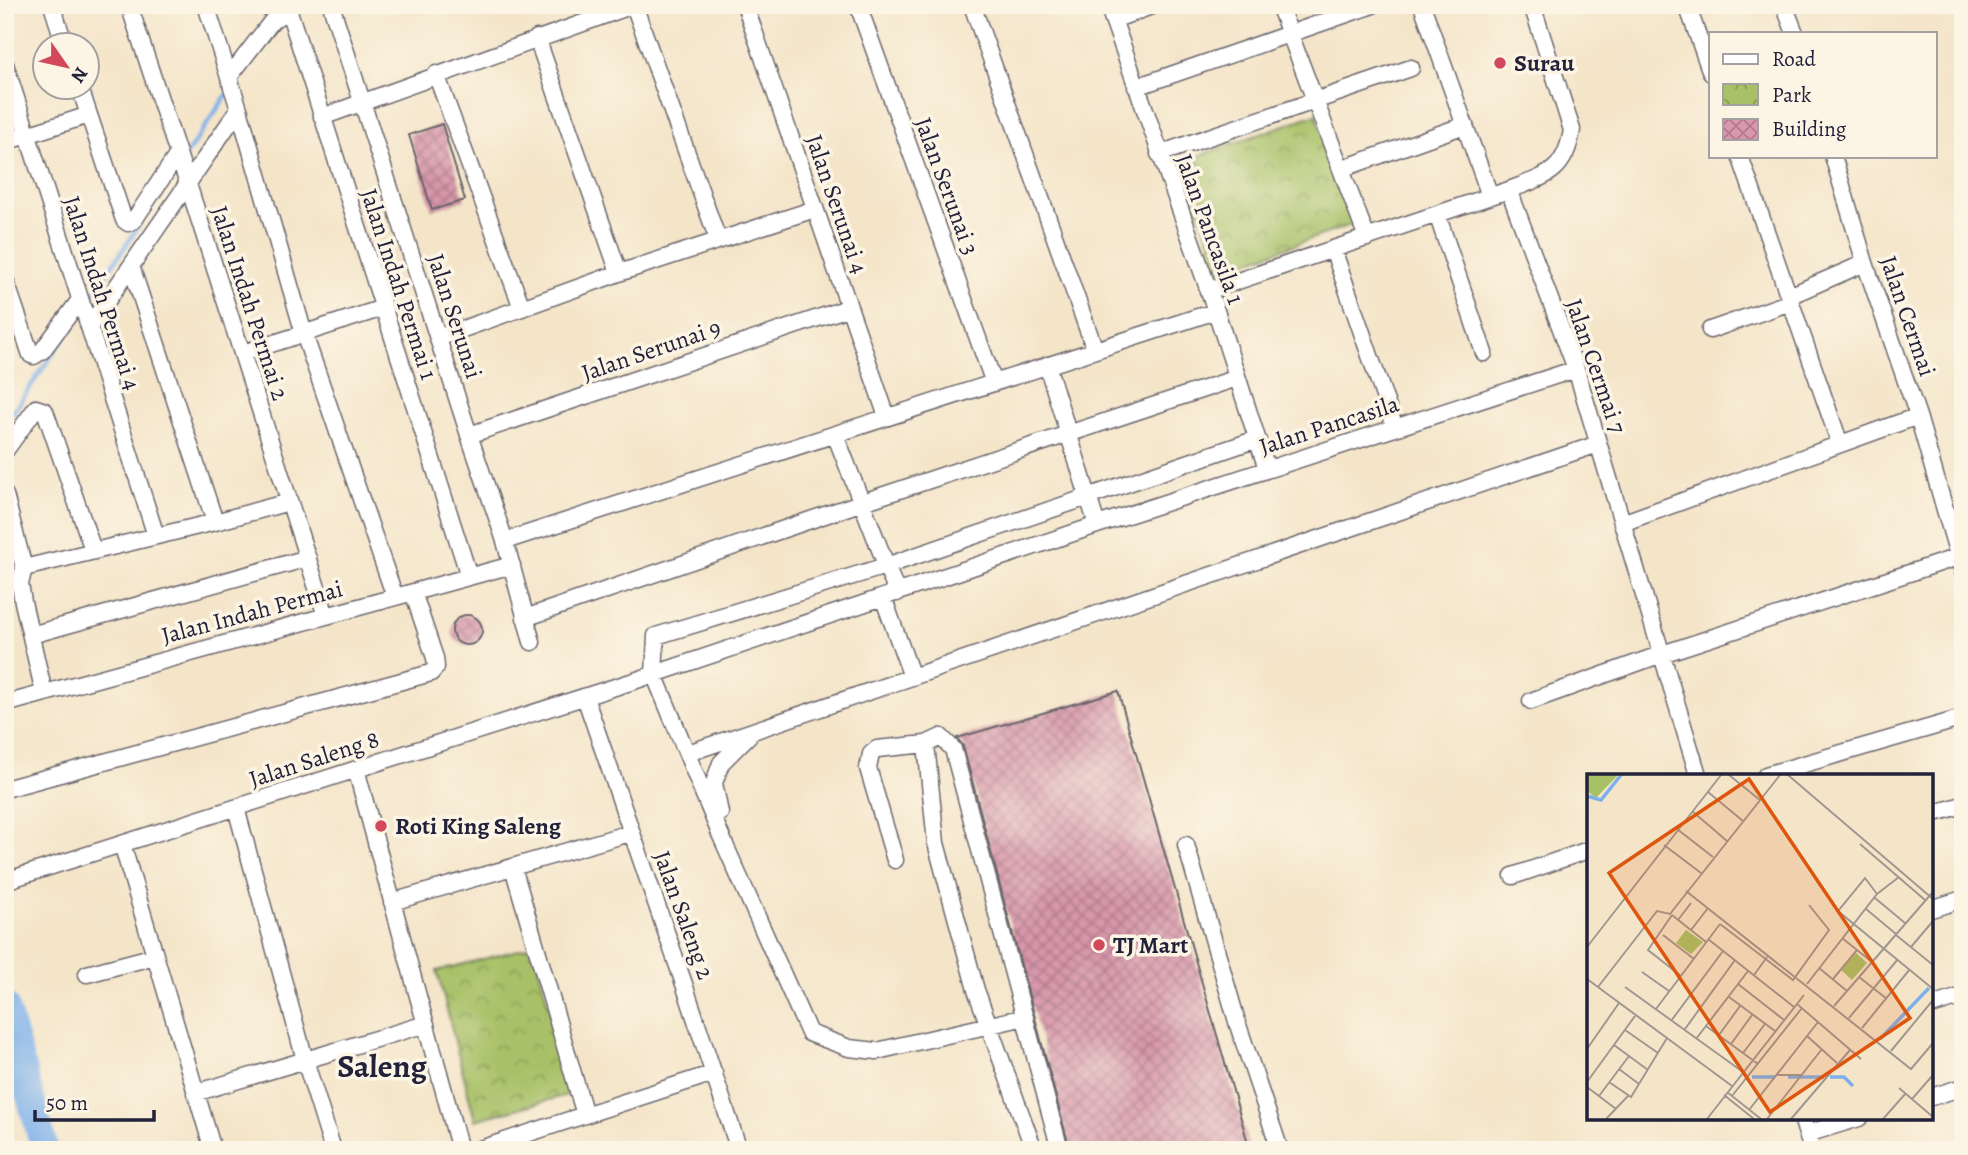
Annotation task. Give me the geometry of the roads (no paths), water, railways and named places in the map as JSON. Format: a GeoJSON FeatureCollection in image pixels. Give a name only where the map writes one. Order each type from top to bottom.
{"type":"FeatureCollection","features":[{"type":"Feature","properties":{"kind":"street"},"geometry":{"type":"LineString","coordinates":[[52,5],[61,32]]}},
{"type":"Feature","properties":{"kind":"street","name":"Jalan Indah Permai 2"},"geometry":{"type":"LineString","coordinates":[[129,5],[326,616]]}},
{"type":"Feature","properties":{"kind":"street"},"geometry":{"type":"LineString","coordinates":[[206,5],[304,334],[395,597]]}},
{"type":"Feature","properties":{"kind":"street","name":"Jalan Serunai"},"geometry":{"type":"LineString","coordinates":[[331,5],[505,541],[532,642]]}},
{"type":"Feature","properties":{"kind":"street"},"geometry":{"type":"LineString","coordinates":[[322,117],[634,5],[718,240]]}},
{"type":"Feature","properties":{"kind":"street","name":"Jalan Serunai 4"},"geometry":{"type":"LineString","coordinates":[[745,5],[887,418]]}},
{"type":"Feature","properties":{"kind":"street","name":"Jalan Serunai 3"},"geometry":{"type":"LineString","coordinates":[[858,5],[994,383]]}},
{"type":"Feature","properties":{"kind":"street"},"geometry":{"type":"LineString","coordinates":[[972,5],[1095,350]]}},
{"type":"Feature","properties":{"kind":"street"},"geometry":{"type":"LineString","coordinates":[[1111,13],[1154,5]]}},
{"type":"Feature","properties":{"kind":"street"},"geometry":{"type":"LineString","coordinates":[[1279,5],[1367,237]]}},
{"type":"Feature","properties":{"kind":"street"},"geometry":{"type":"LineString","coordinates":[[1136,86],[1373,5]]}},
{"type":"Feature","properties":{"kind":"street"},"geometry":{"type":"LineString","coordinates":[[1422,5],[1490,196]]}},
{"type":"Feature","properties":{"kind":"street"},"geometry":{"type":"LineString","coordinates":[[1208,291],[1509,190],[1554,169],[1569,151],[1572,130],[1532,5]]}},
{"type":"Feature","properties":{"kind":"street"},"geometry":{"type":"LineString","coordinates":[[1687,5],[1709,67]]}},
{"type":"Feature","properties":{"kind":"street"},"geometry":{"type":"LineString","coordinates":[[1784,5],[1795,32]]}},
{"type":"Feature","properties":{"kind":"street"},"geometry":{"type":"LineString","coordinates":[[229,76],[272,21],[287,7]]}},
{"type":"Feature","properties":{"kind":"street","name":"Jalan Indah Permai 1"},"geometry":{"type":"LineString","coordinates":[[287,7],[469,576]]}},
{"type":"Feature","properties":{"kind":"street","name":"Jalan Pancasila 1"},"geometry":{"type":"LineString","coordinates":[[1111,13],[1216,311],[1267,469]]}},
{"type":"Feature","properties":{"kind":"street"},"geometry":{"type":"LineString","coordinates":[[537,38],[620,273]]}},
{"type":"Feature","properties":{"kind":"street","name":"Jalan Indah Permai 4"},"geometry":{"type":"LineString","coordinates":[[5,64],[156,536]]}},
{"type":"Feature","properties":{"kind":"street"},"geometry":{"type":"LineString","coordinates":[[1159,154],[1411,68]]}},
{"type":"Feature","properties":{"kind":"street"},"geometry":{"type":"LineString","coordinates":[[436,74],[522,307]]}},
{"type":"Feature","properties":{"kind":"street"},"geometry":{"type":"LineString","coordinates":[[85,102],[124,220],[128,223],[134,220],[178,154]]}},
{"type":"Feature","properties":{"kind":"street"},"geometry":{"type":"LineString","coordinates":[[5,278],[31,355],[34,356],[84,313],[131,266],[239,109]]}},
{"type":"Feature","properties":{"kind":"street"},"geometry":{"type":"LineString","coordinates":[[5,142],[89,115]]}},
{"type":"Feature","properties":{"kind":"street"},"geometry":{"type":"LineString","coordinates":[[1341,169],[1465,125]]}},
{"type":"Feature","properties":{"kind":"street"},"geometry":{"type":"LineString","coordinates":[[1741,158],[1840,444]]}},
{"type":"Feature","properties":{"kind":"street","name":"Jalan Cermai"},"geometry":{"type":"LineString","coordinates":[[1834,158],[1918,416],[1961,564]]}},
{"type":"Feature","properties":{"kind":"street","name":"Jalan Cermai 7"},"geometry":{"type":"LineString","coordinates":[[1509,190],[1576,369],[1698,774]]}},
{"type":"Feature","properties":{"kind":"street"},"geometry":{"type":"LineString","coordinates":[[438,338],[620,273],[815,209]]}},
{"type":"Feature","properties":{"kind":"street"},"geometry":{"type":"LineString","coordinates":[[1437,214],[1484,353]]}},
{"type":"Feature","properties":{"kind":"street"},"geometry":{"type":"LineString","coordinates":[[1333,249],[1395,428]]}},
{"type":"Feature","properties":{"kind":"street"},"geometry":{"type":"LineString","coordinates":[[1710,330],[1790,299],[1866,263]]}},
{"type":"Feature","properties":{"kind":"street"},"geometry":{"type":"LineString","coordinates":[[131,266],[215,523]]}},
{"type":"Feature","properties":{"kind":"street"},"geometry":{"type":"LineString","coordinates":[[243,354],[383,308]]}},
{"type":"Feature","properties":{"kind":"street","name":"Jalan Serunai 9"},"geometry":{"type":"LineString","coordinates":[[469,435],[848,308]]}},
{"type":"Feature","properties":{"kind":"street"},"geometry":{"type":"LineString","coordinates":[[505,541],[1216,311]]}},
{"type":"Feature","properties":{"kind":"street"},"geometry":{"type":"LineString","coordinates":[[1047,365],[1097,524]]}},
{"type":"Feature","properties":{"kind":"street","name":"Jalan Pancasila"},"geometry":{"type":"LineString","coordinates":[[890,595],[1097,524],[1576,369]]}},
{"type":"Feature","properties":{"kind":"street"},"geometry":{"type":"LineString","coordinates":[[525,618],[1068,432],[1237,378]]}},
{"type":"Feature","properties":{"kind":"street"},"geometry":{"type":"LineString","coordinates":[[5,451],[36,408],[45,411],[93,550]]}},
{"type":"Feature","properties":{"kind":"street"},"geometry":{"type":"LineString","coordinates":[[1622,523],[1918,416]]}},
{"type":"Feature","properties":{"kind":"street"},"geometry":{"type":"LineString","coordinates":[[835,434],[886,566],[890,595],[912,677]]}},
{"type":"Feature","properties":{"kind":"street"},"geometry":{"type":"LineString","coordinates":[[1025,1017],[877,1051],[849,1048],[809,1033],[721,836],[654,674],[656,636],[886,566],[1257,439]]}},
{"type":"Feature","properties":{"kind":"street"},"geometry":{"type":"LineString","coordinates":[[688,753],[1598,444]]}},
{"type":"Feature","properties":{"kind":"street"},"geometry":{"type":"LineString","coordinates":[[5,495],[23,568],[20,584],[44,693]]}},
{"type":"Feature","properties":{"kind":"street"},"geometry":{"type":"LineString","coordinates":[[23,568],[215,523],[289,502]]}},
{"type":"Feature","properties":{"kind":"street"},"geometry":{"type":"LineString","coordinates":[[31,635],[308,558]]}},
{"type":"Feature","properties":{"kind":"street"},"geometry":{"type":"LineString","coordinates":[[1531,701],[1662,654],[1961,564]]}},
{"type":"Feature","properties":{"kind":"street","name":"Jalan Indah Permai"},"geometry":{"type":"LineString","coordinates":[[5,704],[512,565]]}},
{"type":"Feature","properties":{"kind":"street"},"geometry":{"type":"LineString","coordinates":[[5,789],[431,673],[436,667],[435,658],[413,592]]}},
{"type":"Feature","properties":{"kind":"street","name":"Jalan Saleng 8"},"geometry":{"type":"LineString","coordinates":[[5,881],[638,680],[890,595]]}},
{"type":"Feature","properties":{"kind":"street","name":"Jalan Saleng 2"},"geometry":{"type":"LineString","coordinates":[[585,697],[738,1150]]}},
{"type":"Feature","properties":{"kind":"street"},"geometry":{"type":"LineString","coordinates":[[1769,774],[1963,718]]}},
{"type":"Feature","properties":{"kind":"street"},"geometry":{"type":"LineString","coordinates":[[721,836],[714,783],[721,763],[757,728]]}},
{"type":"Feature","properties":{"kind":"street"},"geometry":{"type":"LineString","coordinates":[[895,860],[868,768],[872,754],[877,749],[926,744],[941,737],[953,749],[1060,1150]]}},
{"type":"Feature","properties":{"kind":"street"},"geometry":{"type":"LineString","coordinates":[[926,744],[936,843],[976,990],[1034,1150]]}},
{"type":"Feature","properties":{"kind":"street"},"geometry":{"type":"LineString","coordinates":[[356,769],[460,1150]]}},
{"type":"Feature","properties":{"kind":"street"},"geometry":{"type":"LineString","coordinates":[[1933,813],[1963,805]]}},
{"type":"Feature","properties":{"kind":"street"},"geometry":{"type":"LineString","coordinates":[[236,807],[332,1150]]}},
{"type":"Feature","properties":{"kind":"street"},"geometry":{"type":"LineString","coordinates":[[392,902],[630,833]]}},
{"type":"Feature","properties":{"kind":"street"},"geometry":{"type":"LineString","coordinates":[[122,844],[213,1150]]}},
{"type":"Feature","properties":{"kind":"street"},"geometry":{"type":"LineString","coordinates":[[1186,845],[1238,1025],[1280,1150]]}},
{"type":"Feature","properties":{"kind":"street"},"geometry":{"type":"LineString","coordinates":[[1513,876],[1587,850]]}},
{"type":"Feature","properties":{"kind":"street"},"geometry":{"type":"LineString","coordinates":[[513,867],[585,1115]]}},
{"type":"Feature","properties":{"kind":"street"},"geometry":{"type":"LineString","coordinates":[[1933,908],[1963,899]]}},
{"type":"Feature","properties":{"kind":"street"},"geometry":{"type":"LineString","coordinates":[[87,974],[155,956]]}},
{"type":"Feature","properties":{"kind":"street"},"geometry":{"type":"LineString","coordinates":[[1933,1005],[1963,996]]}},
{"type":"Feature","properties":{"kind":"street"},"geometry":{"type":"LineString","coordinates":[[195,1093],[426,1024]]}},
{"type":"Feature","properties":{"kind":"street"},"geometry":{"type":"LineString","coordinates":[[477,1150],[714,1073]]}},
{"type":"Feature","properties":{"kind":"street"},"geometry":{"type":"LineString","coordinates":[[1933,1096],[1963,1087]]}},
{"type":"Feature","properties":{"kind":"street"},"geometry":{"type":"LineString","coordinates":[[1807,1134],[1852,1120]]}},
{"type":"Feature","properties":{"kind":"waterway"},"geometry":{"type":"LineString","coordinates":[[184,158],[228,93]]}},
{"type":"Feature","properties":{"kind":"waterway"},"geometry":{"type":"LineString","coordinates":[[87,303],[140,224]]}},
{"type":"Feature","properties":{"kind":"waterway"},"geometry":{"type":"LineString","coordinates":[[5,424],[80,314]]}},
{"type":"Feature","properties":{"kind":"waterway"},"geometry":{"type":"LineString","coordinates":[[5,1007],[45,1150]]}},
{"type":"Feature","properties":{"kind":"place","name":"Surau"},"geometry":{"type":"Point","coordinates":[1500,63]}},
{"type":"Feature","properties":{"kind":"place","name":"Roti King Saleng"},"geometry":{"type":"Point","coordinates":[381,826]}},
{"type":"Feature","properties":{"kind":"place","name":"TJ Mart"},"geometry":{"type":"Point","coordinates":[1099,945]}},
{"type":"Feature","properties":{"kind":"district","name":"Saleng"},"geometry":{"type":"Point","coordinates":[382,1066]}}]}
